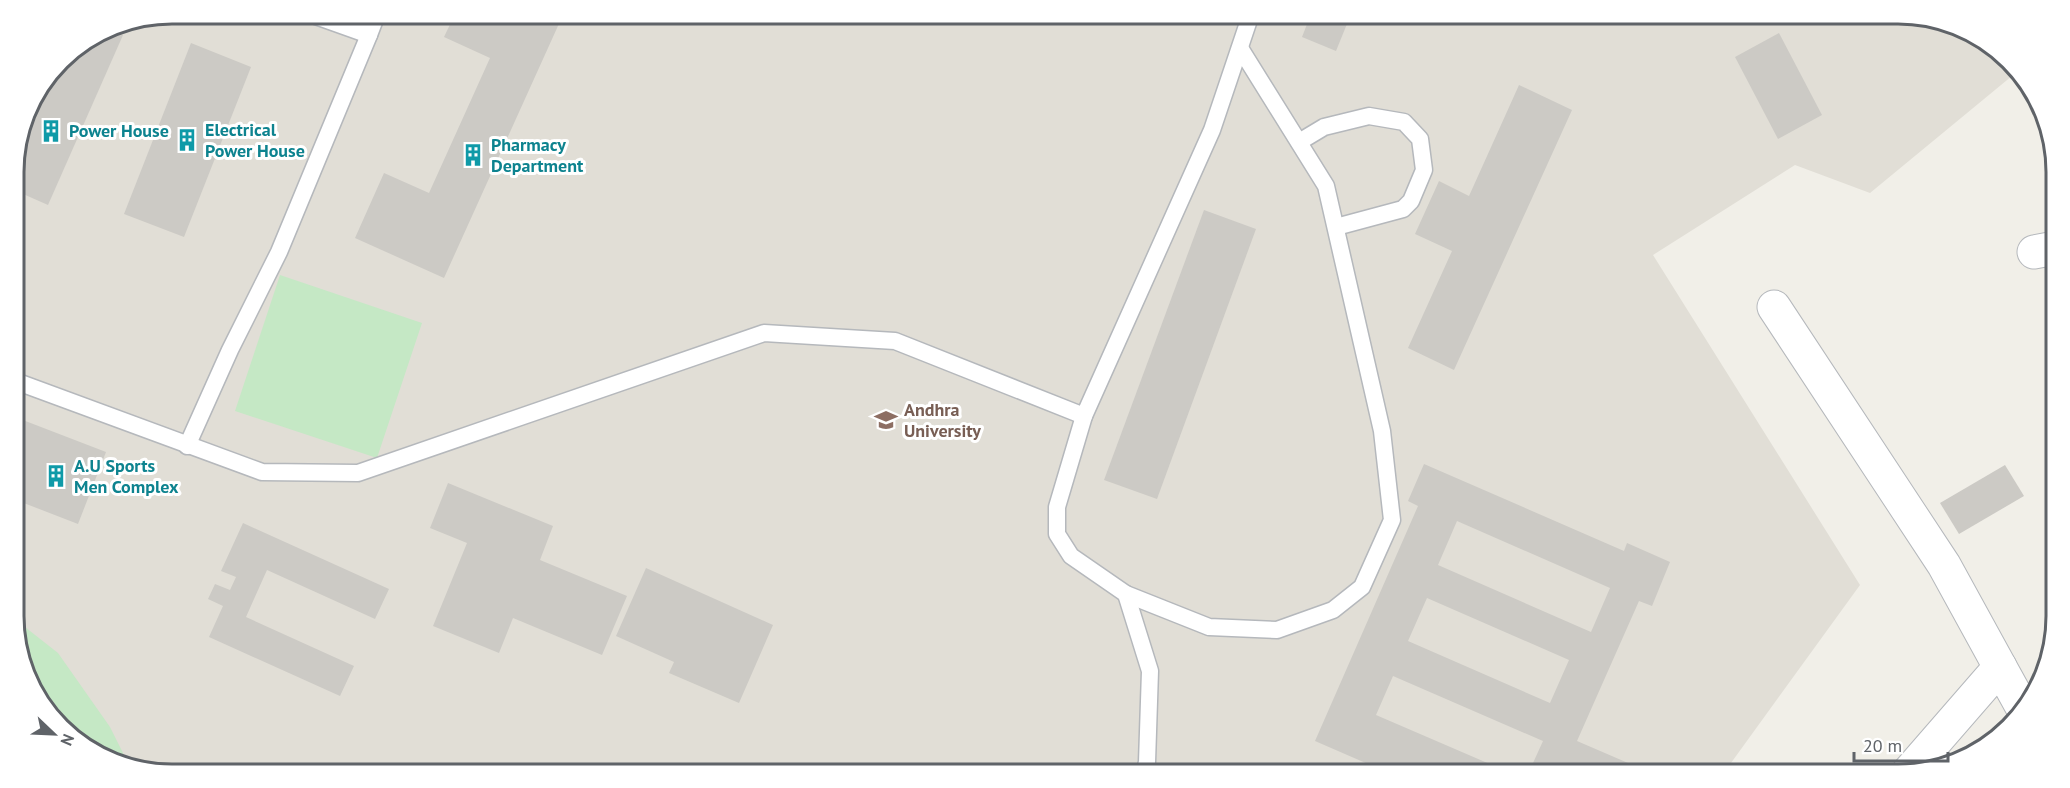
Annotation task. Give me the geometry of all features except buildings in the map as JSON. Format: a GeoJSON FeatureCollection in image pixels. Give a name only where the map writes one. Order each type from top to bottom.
{"type":"FeatureCollection","features":[{"type":"Feature","properties":{"kind":"street"},"geometry":{"type":"LineString","coordinates":[[1774,307],[1944,565],[2019,701]]}},
{"type":"Feature","properties":{"kind":"street"},"geometry":{"type":"LineString","coordinates":[[1916,763],[2000,667]]}},
{"type":"Feature","properties":{"kind":"lane"},"geometry":{"type":"LineString","coordinates":[[338,24],[369,35]]}},
{"type":"Feature","properties":{"kind":"lane"},"geometry":{"type":"LineString","coordinates":[[187,446],[230,350],[279,252],[373,24]]}},
{"type":"Feature","properties":{"kind":"lane"},"geometry":{"type":"LineString","coordinates":[[1240,48],[1326,186],[1382,431],[1392,520],[1362,587],[1333,610],[1277,630],[1209,627],[1126,594],[1071,556],[1058,534],[1057,507],[1084,416],[1212,130],[1248,24]]}},
{"type":"Feature","properties":{"kind":"lane"},"geometry":{"type":"LineString","coordinates":[[1299,142],[1324,126],[1369,116],[1404,122],[1420,139],[1424,170],[1411,201],[1403,209],[1335,227]]}},
{"type":"Feature","properties":{"kind":"lane"},"geometry":{"type":"LineString","coordinates":[[24,384],[262,472],[358,473],[764,333],[895,341],[1084,416]]}},
{"type":"Feature","properties":{"kind":"lane"},"geometry":{"type":"LineString","coordinates":[[1126,594],[1150,671],[1146,764]]}},
{"type":"Feature","properties":{"kind":"shaded area","name":"Andhra University"},"geometry":{"type":"Polygon","coordinates":[[[172,24],[1898,24],[1927,27],[1963,39],[1996,61],[2011,77],[1870,193],[1795,165],[1653,255],[1860,585],[1730,764],[153,763],[107,749],[84,734],[84,704],[54,704],[39,681],[27,645],[24,616],[25,153],[35,115],[44,98],[67,67],[98,44],[134,29],[172,24]]]}},
{"type":"Feature","properties":{"kind":"green space"},"geometry":{"type":"Polygon","coordinates":[[[280,275],[422,323],[377,458],[235,411],[280,275]]]}},
{"type":"Feature","properties":{"kind":"green space"},"geometry":{"type":"Polygon","coordinates":[[[25,627],[58,653],[110,727],[125,756],[107,749],[84,734],[84,704],[54,704],[39,681],[32,664],[25,627]]]}},
{"type":"Feature","properties":{"kind":"place","name":"Power House"},"geometry":{"type":"Point","coordinates":[51,131]}},
{"type":"Feature","properties":{"kind":"place","name":"Electrical Power House"},"geometry":{"type":"Point","coordinates":[187,140]}},
{"type":"Feature","properties":{"kind":"place","name":"Pharmacy Department"},"geometry":{"type":"Point","coordinates":[473,155]}},
{"type":"Feature","properties":{"kind":"place","name":"Andhra University"},"geometry":{"type":"Point","coordinates":[886,420]}},
{"type":"Feature","properties":{"kind":"place","name":"A.U Sports Men Complex"},"geometry":{"type":"Point","coordinates":[56,476]}}]}
